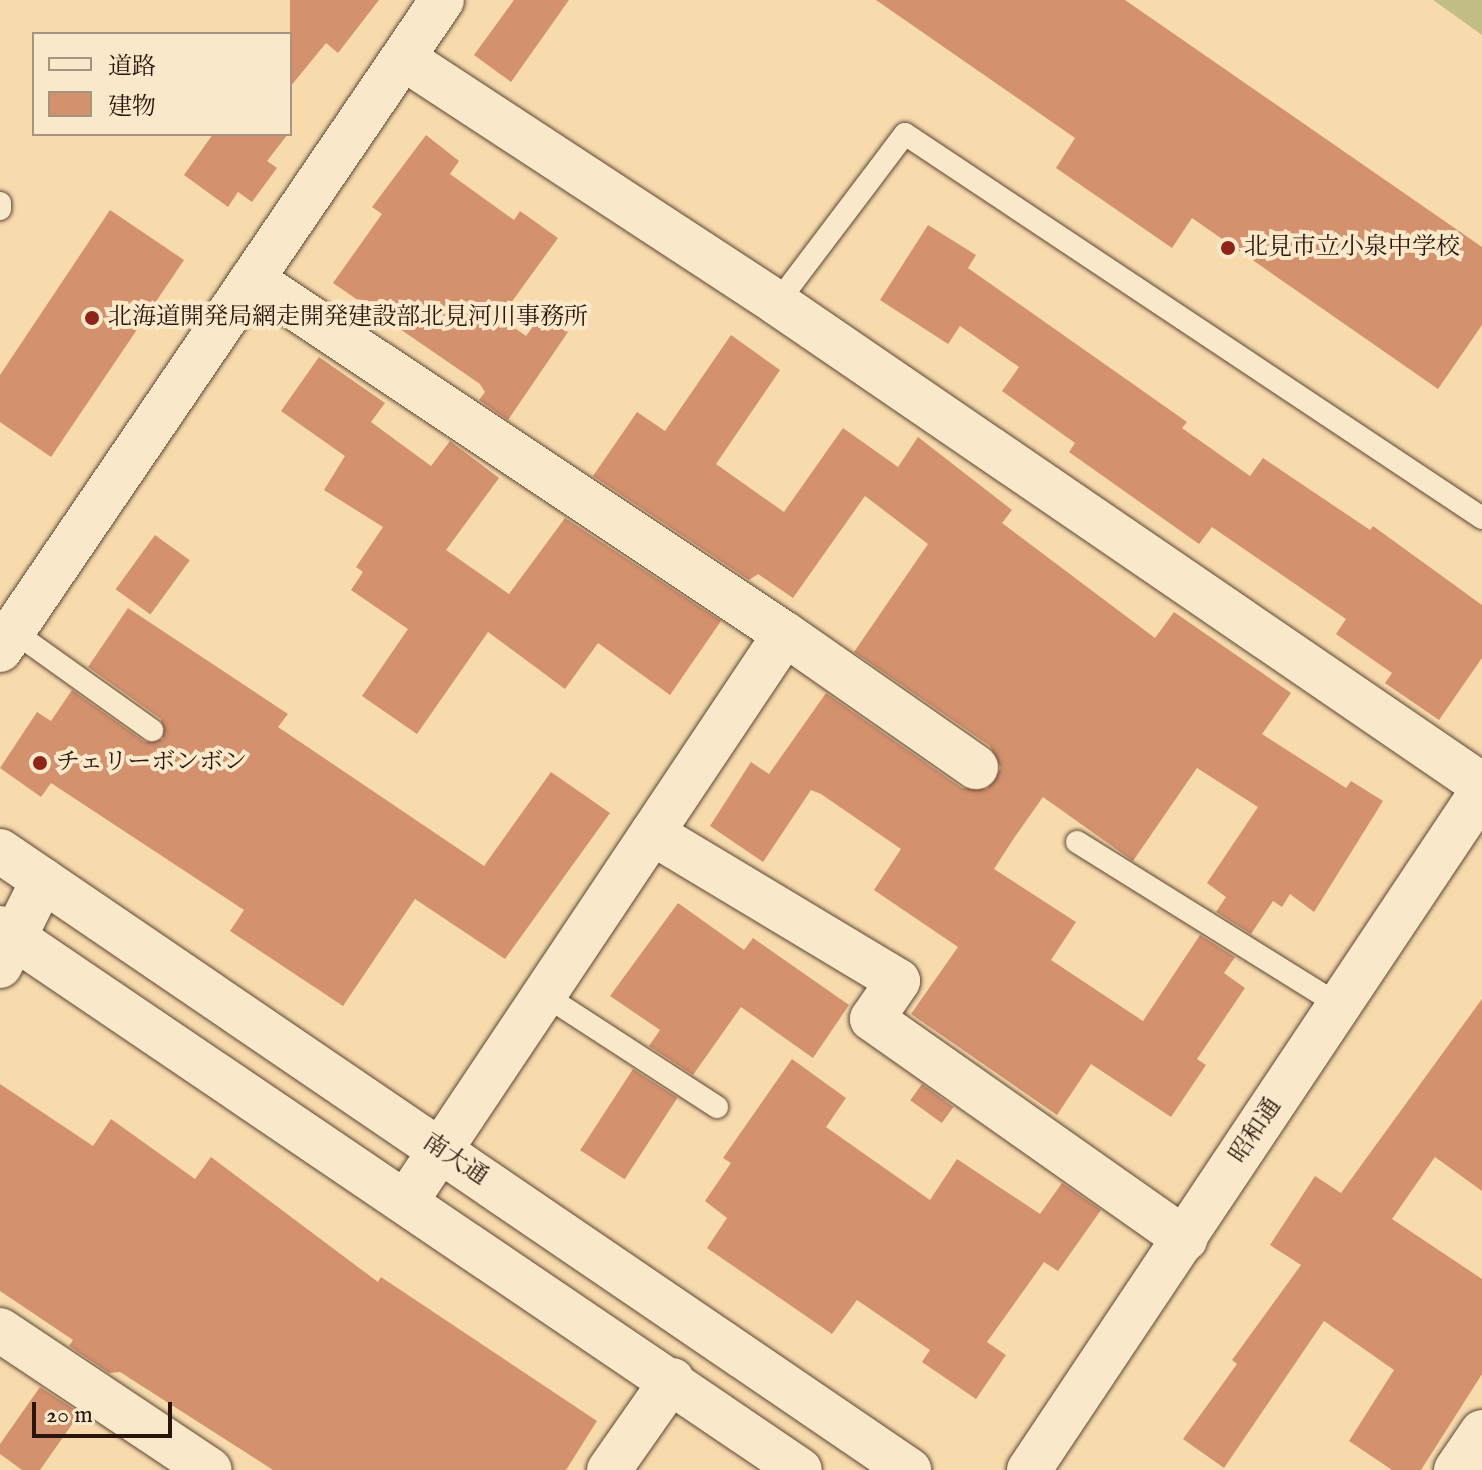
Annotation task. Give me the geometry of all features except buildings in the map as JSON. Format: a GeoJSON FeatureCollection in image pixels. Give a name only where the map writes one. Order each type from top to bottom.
{"type":"FeatureCollection","features":[{"type":"Feature","properties":{"kind":"street"},"geometry":{"type":"LineString","coordinates":[[6,640],[442,0]]}},
{"type":"Feature","properties":{"kind":"street"},"geometry":{"type":"LineString","coordinates":[[403,58],[777,303],[1482,785]]}},
{"type":"Feature","properties":{"kind":"street"},"geometry":{"type":"LineString","coordinates":[[252,279],[785,634],[976,767]]}},
{"type":"Feature","properties":{"kind":"street"},"geometry":{"type":"LineString","coordinates":[[407,1200],[785,634]]}},
{"type":"Feature","properties":{"kind":"street","name":"昭和通"},"geometry":{"type":"LineString","coordinates":[[1029,1470],[1482,791]]}},
{"type":"Feature","properties":{"kind":"street"},"geometry":{"type":"LineString","coordinates":[[652,833],[898,981],[872,1019],[1185,1239]]}},
{"type":"Feature","properties":{"kind":"street","name":"南大通"},"geometry":{"type":"LineString","coordinates":[[0,851],[909,1470]]}},
{"type":"Feature","properties":{"kind":"street"},"geometry":{"type":"LineString","coordinates":[[43,880],[5,944],[407,1200],[800,1470]]}},
{"type":"Feature","properties":{"kind":"street"},"geometry":{"type":"LineString","coordinates":[[0,1330],[210,1470]]}},
{"type":"Feature","properties":{"kind":"street"},"geometry":{"type":"LineString","coordinates":[[609,1470],[672,1380]]}},
{"type":"Feature","properties":{"kind":"street"},"geometry":{"type":"LineString","coordinates":[[1456,1470],[1482,1432]]}},
{"type":"Feature","properties":{"kind":"lane"},"geometry":{"type":"LineString","coordinates":[[777,303],[905,134],[1482,518]]}},
{"type":"Feature","properties":{"kind":"lane"},"geometry":{"type":"LineString","coordinates":[[0,203],[0,209]]}},
{"type":"Feature","properties":{"kind":"lane"},"geometry":{"type":"LineString","coordinates":[[6,640],[152,730]]}},
{"type":"Feature","properties":{"kind":"lane"},"geometry":{"type":"LineString","coordinates":[[1077,842],[1340,1006]]}},
{"type":"Feature","properties":{"kind":"lane"},"geometry":{"type":"LineString","coordinates":[[546,996],[717,1107]]}},
{"type":"Feature","properties":{"kind":"shaded area"},"geometry":{"type":"Polygon","coordinates":[[[1433,0],[1482,0],[1482,35],[1433,0]]]}},
{"type":"Feature","properties":{"kind":"place","name":"北見市立小泉中学校"},"geometry":{"type":"Point","coordinates":[1228,248]}},
{"type":"Feature","properties":{"kind":"place","name":"北海道開発局網走開発建設部北見河川事務所"},"geometry":{"type":"Point","coordinates":[92,318]}},
{"type":"Feature","properties":{"kind":"place","name":"チェリーボンボン"},"geometry":{"type":"Point","coordinates":[40,763]}}]}
